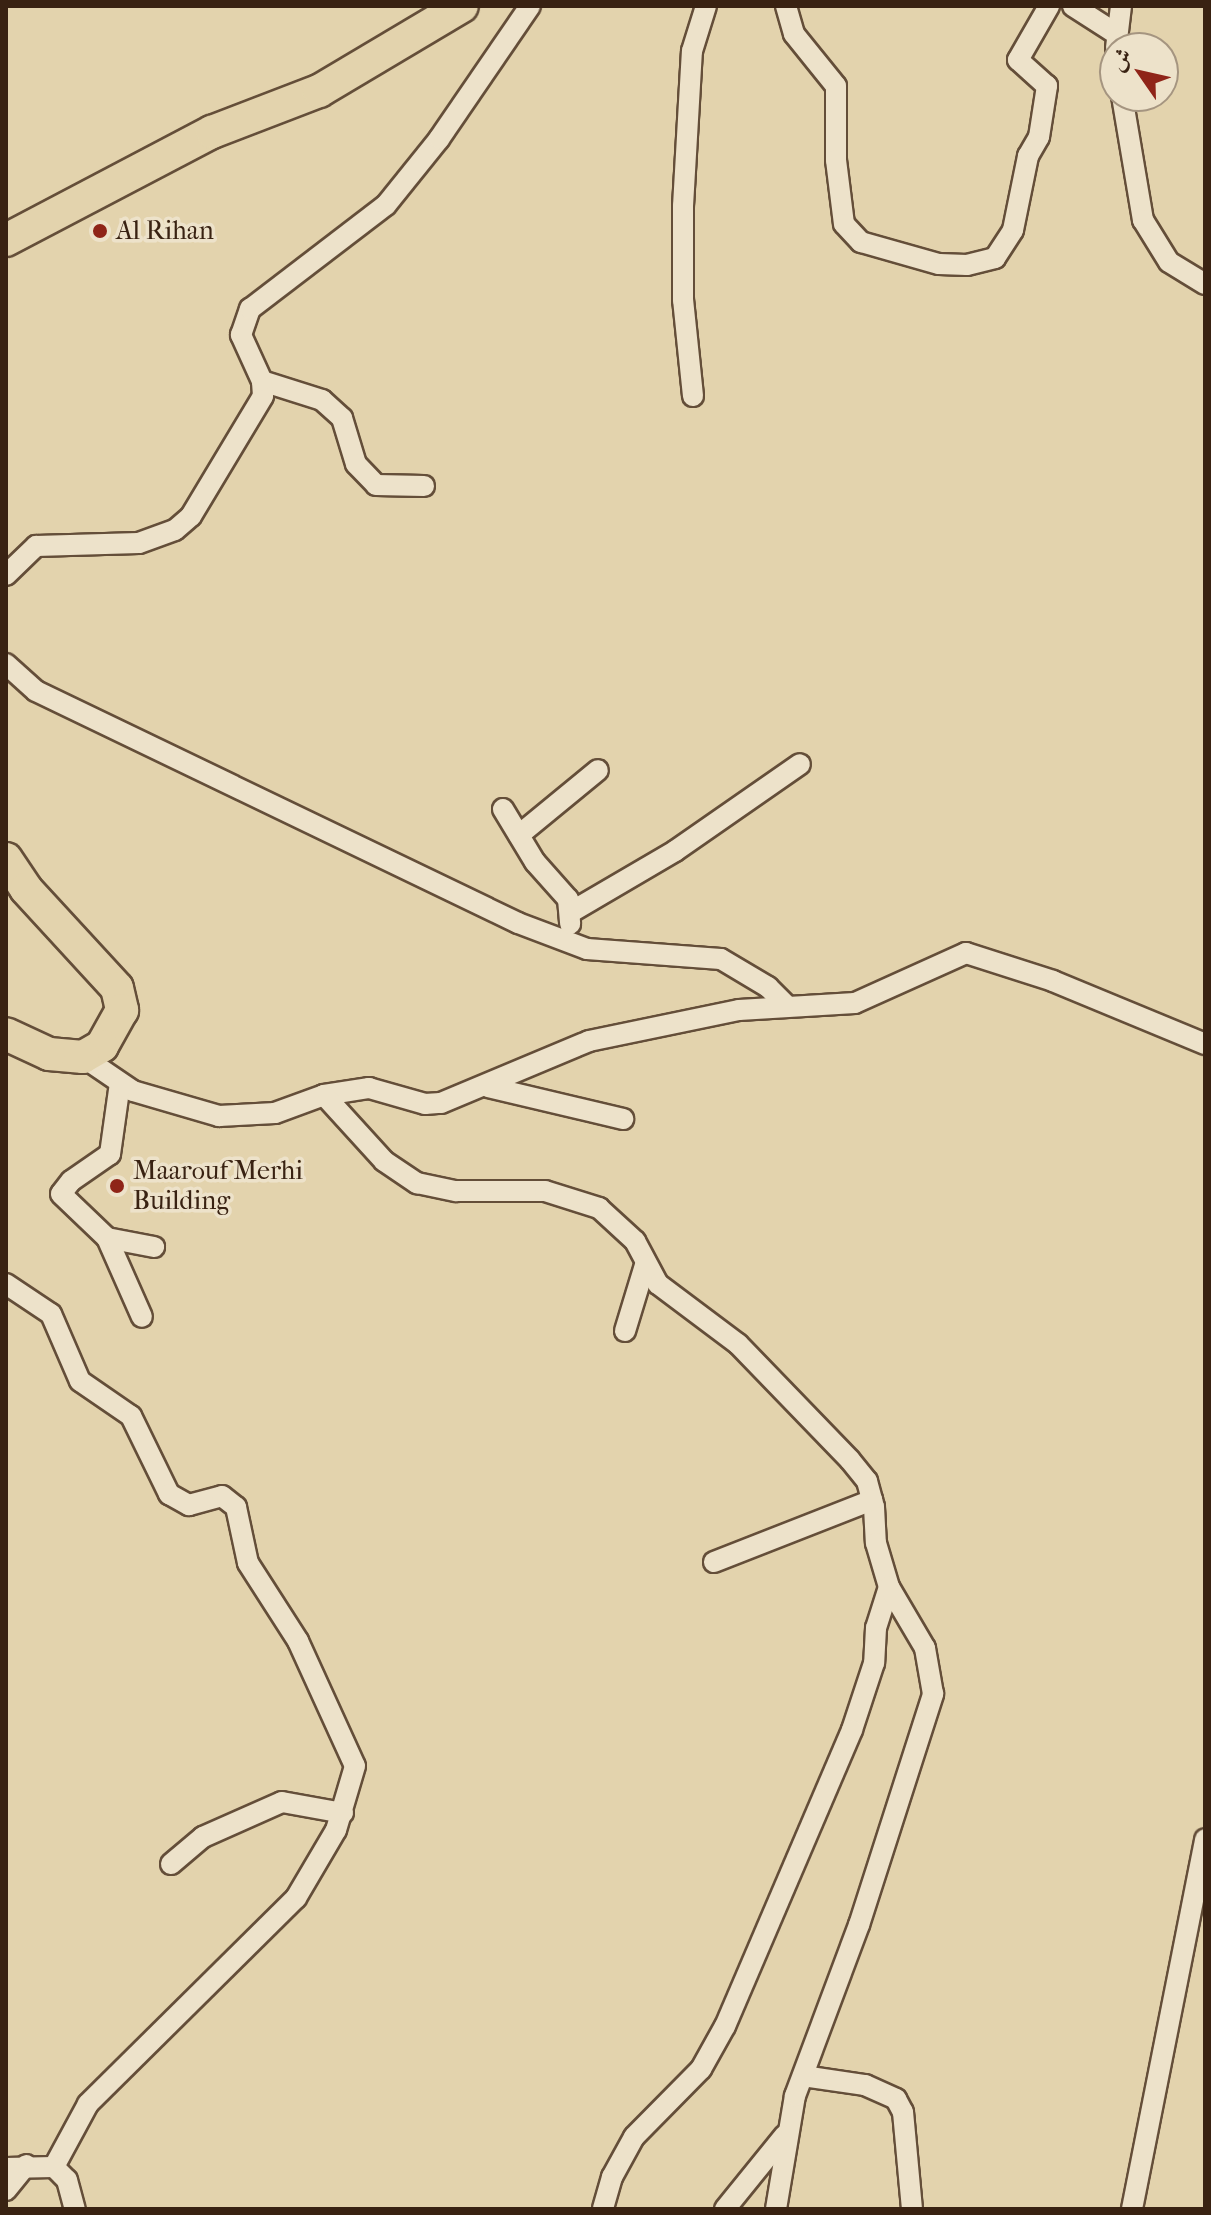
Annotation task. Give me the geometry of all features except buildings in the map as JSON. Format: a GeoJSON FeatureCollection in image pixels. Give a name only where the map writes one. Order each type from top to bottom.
{"type":"FeatureCollection","features":[{"type":"Feature","properties":{"kind":"main road"},"geometry":{"type":"LineString","coordinates":[[6,240],[212,132],[319,91],[462,6]]}},
{"type":"Feature","properties":{"kind":"main road"},"geometry":{"type":"LineString","coordinates":[[6,859],[117,988],[122,1010],[116,1027],[102,1046],[83,1057],[49,1054],[6,1034]]}},
{"type":"Feature","properties":{"kind":"street"},"geometry":{"type":"LineString","coordinates":[[6,575],[36,546],[139,543],[175,530],[206,499],[257,411],[262,381],[241,335],[250,309],[386,205],[439,139],[530,6]]}},
{"type":"Feature","properties":{"kind":"street"},"geometry":{"type":"LineString","coordinates":[[693,396],[683,300],[683,206],[692,51],[705,6]]}},
{"type":"Feature","properties":{"kind":"street"},"geometry":{"type":"LineString","coordinates":[[786,6],[794,34],[836,86],[836,160],[844,224],[861,242],[939,264],[967,265],[995,258],[1013,230],[1028,156],[1039,137],[1047,86],[1018,60],[1049,6]]}},
{"type":"Feature","properties":{"kind":"street"},"geometry":{"type":"LineString","coordinates":[[1073,6],[1104,32]]}},
{"type":"Feature","properties":{"kind":"street"},"geometry":{"type":"LineString","coordinates":[[1117,32],[1121,6]]}},
{"type":"Feature","properties":{"kind":"street"},"geometry":{"type":"LineString","coordinates":[[1125,112],[1143,220],[1169,262],[1205,284]]}},
{"type":"Feature","properties":{"kind":"street"},"geometry":{"type":"LineString","coordinates":[[262,381],[322,400],[342,418],[356,464],[376,485],[424,486]]}},
{"type":"Feature","properties":{"kind":"street"},"geometry":{"type":"LineString","coordinates":[[6,664],[36,691],[518,923],[587,949],[721,959],[757,979],[788,1007]]}},
{"type":"Feature","properties":{"kind":"street"},"geometry":{"type":"LineString","coordinates":[[571,912],[675,851],[800,764]]}},
{"type":"Feature","properties":{"kind":"street"},"geometry":{"type":"LineString","coordinates":[[519,835],[598,770]]}},
{"type":"Feature","properties":{"kind":"street"},"geometry":{"type":"LineString","coordinates":[[503,809],[568,899],[571,912],[562,938]]}},
{"type":"Feature","properties":{"kind":"street"},"geometry":{"type":"LineString","coordinates":[[83,1057],[120,1083],[161,1102],[219,1116],[275,1113],[324,1095],[369,1088],[425,1104],[488,1087],[589,1041],[687,1018],[855,1003],[950,956],[966,953],[1053,981],[1205,1044]]}},
{"type":"Feature","properties":{"kind":"street"},"geometry":{"type":"LineString","coordinates":[[120,1083],[110,1154],[71,1181],[61,1194],[107,1238],[142,1317]]}},
{"type":"Feature","properties":{"kind":"street"},"geometry":{"type":"LineString","coordinates":[[488,1087],[623,1119]]}},
{"type":"Feature","properties":{"kind":"street"},"geometry":{"type":"LineString","coordinates":[[324,1095],[384,1161],[417,1183],[456,1191],[524,1189],[577,1198],[622,1226],[645,1265],[673,1298],[761,1367],[867,1481],[876,1543],[889,1587],[925,1648],[933,1694],[859,1925],[803,2076],[787,2132],[776,2209]]}},
{"type":"Feature","properties":{"kind":"street"},"geometry":{"type":"LineString","coordinates":[[107,1238],[154,1247]]}},
{"type":"Feature","properties":{"kind":"street"},"geometry":{"type":"LineString","coordinates":[[625,1331],[645,1265]]}},
{"type":"Feature","properties":{"kind":"street"},"geometry":{"type":"LineString","coordinates":[[6,1284],[51,1314],[80,1381],[131,1416],[169,1494],[189,1505],[222,1496],[236,1507],[248,1563],[298,1641],[351,1749],[353,1786],[343,1813],[296,1898],[88,2104],[54,2167]]}},
{"type":"Feature","properties":{"kind":"street"},"geometry":{"type":"LineString","coordinates":[[714,1562],[872,1500]]}},
{"type":"Feature","properties":{"kind":"street"},"geometry":{"type":"LineString","coordinates":[[603,2209],[612,2177],[634,2137],[701,2069],[739,1995],[862,1704],[889,1587]]}},
{"type":"Feature","properties":{"kind":"street"},"geometry":{"type":"LineString","coordinates":[[171,1864],[203,1837],[282,1802],[343,1813]]}},
{"type":"Feature","properties":{"kind":"street"},"geometry":{"type":"LineString","coordinates":[[1132,2209],[1205,1839]]}},
{"type":"Feature","properties":{"kind":"street"},"geometry":{"type":"LineString","coordinates":[[803,2076],[865,2085],[896,2099],[903,2112],[912,2209]]}},
{"type":"Feature","properties":{"kind":"street"},"geometry":{"type":"LineString","coordinates":[[725,2209],[787,2132]]}},
{"type":"Feature","properties":{"kind":"street"},"geometry":{"type":"LineString","coordinates":[[6,2190],[16,2167],[54,2167],[67,2180],[75,2209]]}},
{"type":"Feature","properties":{"kind":"place","name":"Al Rihan"},"geometry":{"type":"Point","coordinates":[100,231]}},
{"type":"Feature","properties":{"kind":"place","name":"Maarouf Merhi Building"},"geometry":{"type":"Point","coordinates":[117,1186]}}]}
